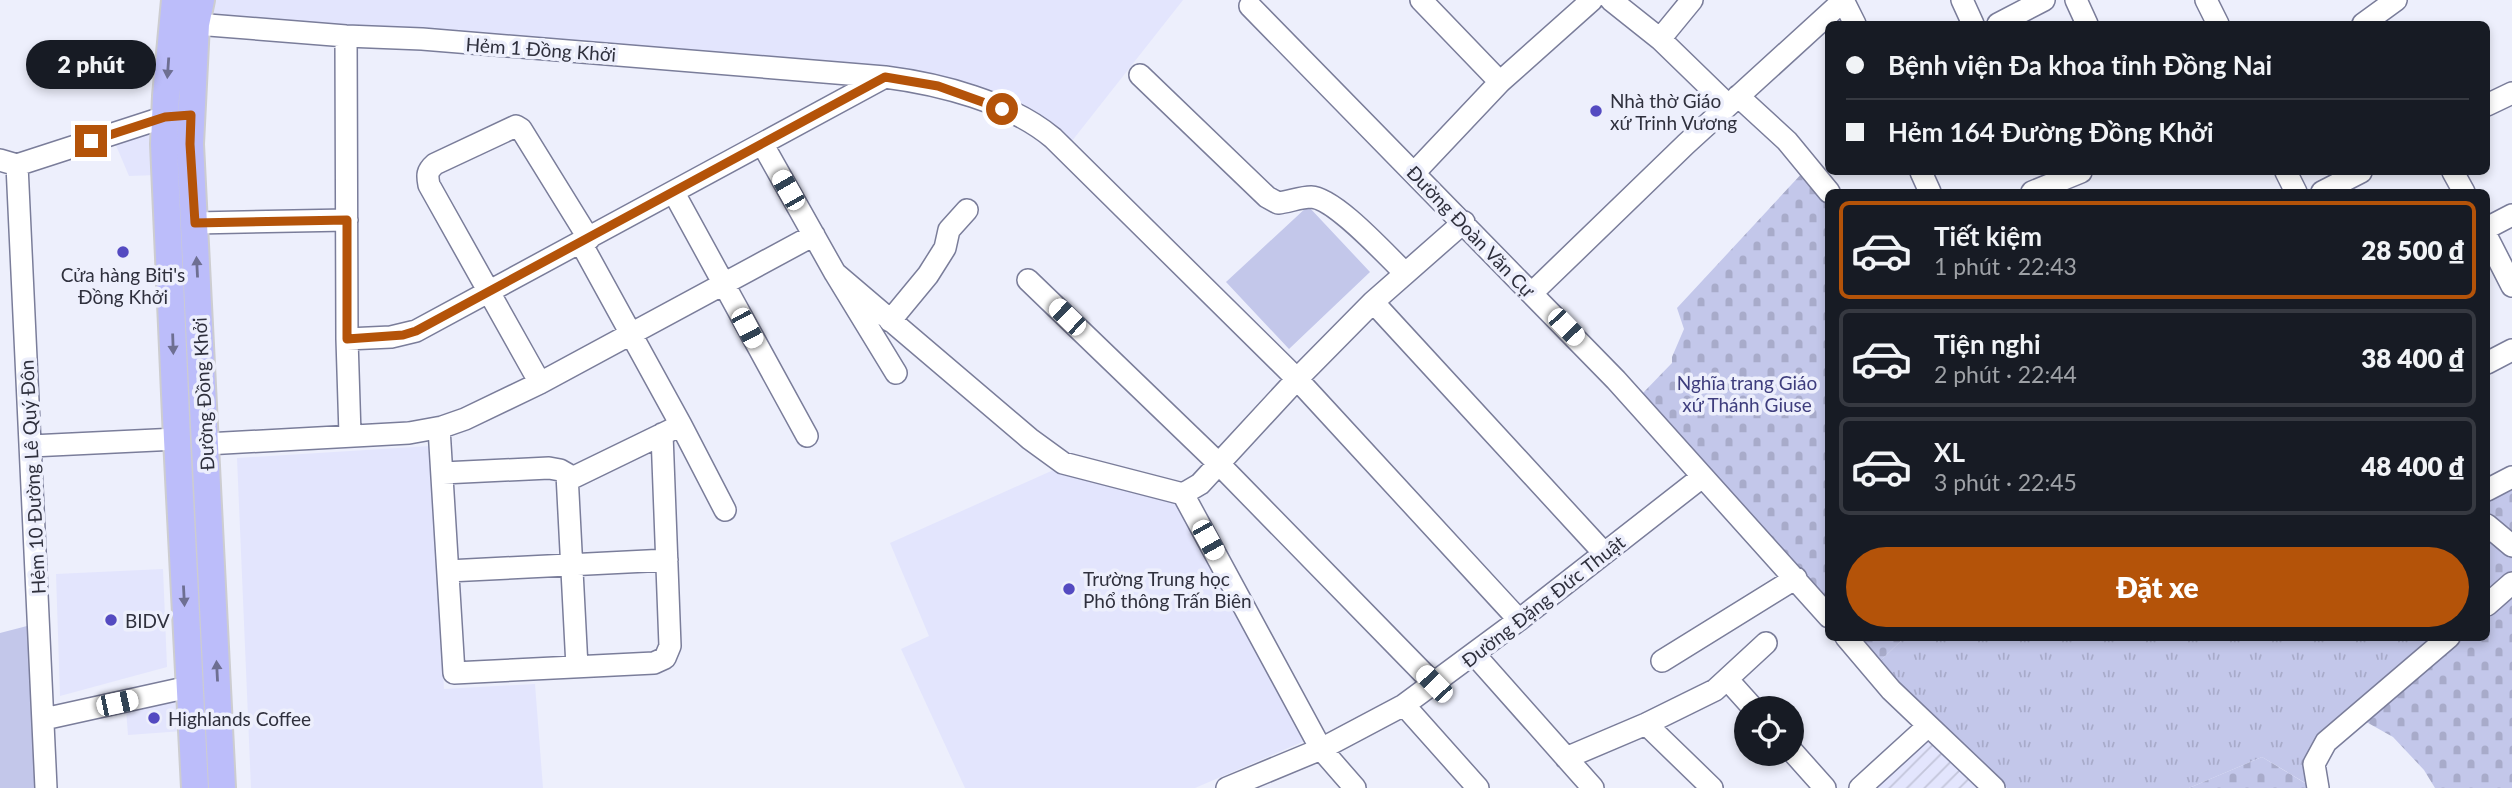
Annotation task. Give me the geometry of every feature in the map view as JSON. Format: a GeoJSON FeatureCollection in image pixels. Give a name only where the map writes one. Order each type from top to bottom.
{"type":"FeatureCollection","features":[{"type":"Feature","properties":{"kind":"main road","name":"Đường Đồng Khởi"},"geometry":{"type":"LineString","coordinates":[[175,0],[178,116],[190,144],[195,223],[222,788]]}},
{"type":"Feature","properties":{"kind":"main road","name":"Đường Đồng Khởi"},"geometry":{"type":"LineString","coordinates":[[195,788],[164,144],[178,116],[199,12]]}},
{"type":"Feature","properties":{"kind":"main road"},"geometry":{"type":"LineString","coordinates":[[183,557],[211,555]]}},
{"type":"Feature","properties":{"kind":"street"},"geometry":{"type":"LineString","coordinates":[[1421,0],[1500,82]]}},
{"type":"Feature","properties":{"kind":"street"},"geometry":{"type":"LineString","coordinates":[[1611,0],[1733,101],[1787,141],[1827,189]]}},
{"type":"Feature","properties":{"kind":"street"},"geometry":{"type":"LineString","coordinates":[[1660,39],[1692,0]]}},
{"type":"Feature","properties":{"kind":"street"},"geometry":{"type":"LineString","coordinates":[[1532,292],[1733,101],[1844,0],[1854,21]]}},
{"type":"Feature","properties":{"kind":"street"},"geometry":{"type":"LineString","coordinates":[[1962,0],[1972,21]]}},
{"type":"Feature","properties":{"kind":"street"},"geometry":{"type":"LineString","coordinates":[[2004,21],[2044,0]]}},
{"type":"Feature","properties":{"kind":"street"},"geometry":{"type":"LineString","coordinates":[[2076,0],[2086,21]]}},
{"type":"Feature","properties":{"kind":"street"},"geometry":{"type":"LineString","coordinates":[[2206,0],[2216,21]]}},
{"type":"Feature","properties":{"kind":"street"},"geometry":{"type":"LineString","coordinates":[[2373,21],[2396,0]]}},
{"type":"Feature","properties":{"kind":"street"},"geometry":{"type":"LineString","coordinates":[[1414,173],[1500,82],[1588,1]]}},
{"type":"Feature","properties":{"kind":"street","name":"Đường Đoàn Văn Cự"},"geometry":{"type":"LineString","coordinates":[[1250,5],[1616,380],[1825,612]]}},
{"type":"Feature","properties":{"kind":"street","name":"Hẻm 1 Đồng Khởi"},"geometry":{"type":"LineString","coordinates":[[199,12],[346,36],[422,39],[885,77],[938,86],[1017,115],[1041,129],[1297,379],[1519,620]]}},
{"type":"Feature","properties":{"kind":"street"},"geometry":{"type":"LineString","coordinates":[[346,36],[350,435]]}},
{"type":"Feature","properties":{"kind":"street"},"geometry":{"type":"LineString","coordinates":[[1140,75],[1267,197],[1278,203],[1309,197],[1324,200],[1341,212],[1405,273]]}},
{"type":"Feature","properties":{"kind":"street"},"geometry":{"type":"LineString","coordinates":[[347,339],[403,335],[489,293],[885,77]]}},
{"type":"Feature","properties":{"kind":"street"},"geometry":{"type":"LineString","coordinates":[[2490,104],[2512,93]]}},
{"type":"Feature","properties":{"kind":"street"},"geometry":{"type":"LineString","coordinates":[[8,163],[178,116]]}},
{"type":"Feature","properties":{"kind":"street"},"geometry":{"type":"LineString","coordinates":[[540,383],[429,185],[427,176],[428,170],[435,164],[516,126],[521,129],[585,241],[632,335],[672,430],[726,510]]}},
{"type":"Feature","properties":{"kind":"street"},"geometry":{"type":"LineString","coordinates":[[763,145],[895,373]]}},
{"type":"Feature","properties":{"kind":"street","name":"Hẻm 10 Đường Lê Quý Đôn"},"geometry":{"type":"LineString","coordinates":[[8,163],[31,446],[46,788]]}},
{"type":"Feature","properties":{"kind":"street"},"geometry":{"type":"LineString","coordinates":[[2038,186],[2072,175]]}},
{"type":"Feature","properties":{"kind":"street"},"geometry":{"type":"LineString","coordinates":[[2328,189],[2355,175]]}},
{"type":"Feature","properties":{"kind":"street"},"geometry":{"type":"LineString","coordinates":[[674,193],[807,436]]}},
{"type":"Feature","properties":{"kind":"street"},"geometry":{"type":"LineString","coordinates":[[890,321],[928,275],[945,248],[949,230],[967,210]]}},
{"type":"Feature","properties":{"kind":"street"},"geometry":{"type":"LineString","coordinates":[[2490,226],[2512,215]]}},
{"type":"Feature","properties":{"kind":"street"},"geometry":{"type":"LineString","coordinates":[[195,223],[347,220]]}},
{"type":"Feature","properties":{"kind":"street"},"geometry":{"type":"LineString","coordinates":[[835,273],[1030,439],[1063,463],[1183,494],[1200,484],[1373,302],[1464,222]]}},
{"type":"Feature","properties":{"kind":"street"},"geometry":{"type":"LineString","coordinates":[[206,444],[408,433],[439,428],[465,419],[540,383],[814,235]]}},
{"type":"Feature","properties":{"kind":"street"},"geometry":{"type":"LineString","coordinates":[[2490,243],[2512,286]]}},
{"type":"Feature","properties":{"kind":"street"},"geometry":{"type":"LineString","coordinates":[[1028,280],[1219,464],[1434,684]]}},
{"type":"Feature","properties":{"kind":"street"},"geometry":{"type":"LineString","coordinates":[[1373,302],[1604,553]]}},
{"type":"Feature","properties":{"kind":"street"},"geometry":{"type":"LineString","coordinates":[[2490,361],[2512,350]]}},
{"type":"Feature","properties":{"kind":"street"},"geometry":{"type":"LineString","coordinates":[[439,428],[454,673],[654,663],[665,658],[670,646],[667,560],[672,430]]}},
{"type":"Feature","properties":{"kind":"street"},"geometry":{"type":"LineString","coordinates":[[568,480],[672,430]]}},
{"type":"Feature","properties":{"kind":"street"},"geometry":{"type":"LineString","coordinates":[[31,446],[177,439]]}},
{"type":"Feature","properties":{"kind":"street"},"geometry":{"type":"LineString","coordinates":[[443,473],[549,468],[563,471],[568,480],[577,667]]}},
{"type":"Feature","properties":{"kind":"street","name":"Đường Đặng Đức Thuật"},"geometry":{"type":"LineString","coordinates":[[1227,788],[1321,750],[1404,705],[1519,620],[1702,477]]}},
{"type":"Feature","properties":{"kind":"street"},"geometry":{"type":"LineString","coordinates":[[2490,488],[2512,477]]}},
{"type":"Feature","properties":{"kind":"street"},"geometry":{"type":"LineString","coordinates":[[1183,494],[1321,750],[1355,788]]}},
{"type":"Feature","properties":{"kind":"street"},"geometry":{"type":"LineString","coordinates":[[2490,528],[2512,546]]}},
{"type":"Feature","properties":{"kind":"street"},"geometry":{"type":"LineString","coordinates":[[448,571],[667,560]]}},
{"type":"Feature","properties":{"kind":"street"},"geometry":{"type":"LineString","coordinates":[[1662,661],[1796,578]]}},
{"type":"Feature","properties":{"kind":"street"},"geometry":{"type":"LineString","coordinates":[[2490,602],[2512,583]]}},
{"type":"Feature","properties":{"kind":"street"},"geometry":{"type":"LineString","coordinates":[[1849,641],[1891,690],[1994,788]]}},
{"type":"Feature","properties":{"kind":"street"},"geometry":{"type":"LineString","coordinates":[[2318,788],[2314,764],[2326,742],[2444,641]]}},
{"type":"Feature","properties":{"kind":"street"},"geometry":{"type":"LineString","coordinates":[[1566,758],[1646,724],[1715,690],[1766,643]]}},
{"type":"Feature","properties":{"kind":"street"},"geometry":{"type":"LineString","coordinates":[[1474,654],[1594,788]]}},
{"type":"Feature","properties":{"kind":"street"},"geometry":{"type":"LineString","coordinates":[[1727,679],[1742,696]]}},
{"type":"Feature","properties":{"kind":"street"},"geometry":{"type":"LineString","coordinates":[[44,719],[189,687]]}},
{"type":"Feature","properties":{"kind":"street"},"geometry":{"type":"LineString","coordinates":[[1404,705],[1478,788]]}},
{"type":"Feature","properties":{"kind":"street"},"geometry":{"type":"LineString","coordinates":[[1646,724],[1712,788]]}},
{"type":"Feature","properties":{"kind":"street"},"geometry":{"type":"LineString","coordinates":[[1860,788],[1928,726]]}},
{"type":"Feature","properties":{"kind":"street"},"geometry":{"type":"LineString","coordinates":[[1804,764],[1825,788]]}},
{"type":"Feature","properties":{"kind":"shaded area"},"geometry":{"type":"Polygon","coordinates":[[[210,0],[1183,0],[1068,146],[940,81],[207,19],[210,0]]]}},
{"type":"Feature","properties":{"kind":"shaded area"},"geometry":{"type":"Polygon","coordinates":[[[156,128],[157,175],[129,176],[115,143],[156,128]]]}},
{"type":"Feature","properties":{"kind":"shaded area"},"geometry":{"type":"Polygon","coordinates":[[[430,446],[444,689],[535,684],[543,788],[251,788],[237,458],[430,446]]]}},
{"type":"Feature","properties":{"kind":"shaded area","name":"Trường Trung học Phổ thông Trấn Biên"},"geometry":{"type":"Polygon","coordinates":[[[1058,468],[1182,502],[1307,740],[1195,788],[965,788],[901,649],[929,636],[890,543],[1058,468]]]}},
{"type":"Feature","properties":{"kind":"shaded area","name":"BIDV"},"geometry":{"type":"Polygon","coordinates":[[[163,569],[167,667],[60,696],[56,574],[163,569]]]}},
{"type":"Feature","properties":{"kind":"shaded area","name":"Highlands Coffee"},"geometry":{"type":"Polygon","coordinates":[[[182,699],[183,731],[128,735],[126,709],[182,699]]]}},
{"type":"Feature","properties":{"kind":"shaded area"},"geometry":{"type":"Polygon","coordinates":[[[1926,736],[1980,788],[1869,788],[1926,736]]]}},
{"type":"Feature","properties":{"kind":"green space","name":"Nghĩa trang Giáo xứ Thánh Giuse"},"geometry":{"type":"Polygon","coordinates":[[[1805,170],[1825,195],[1825,600],[1641,395],[1672,363],[1684,329],[1677,308],[1805,170]]]}},
{"type":"Feature","properties":{"kind":"green space"},"geometry":{"type":"Polygon","coordinates":[[[1308,206],[1370,272],[1289,349],[1226,282],[1308,206]]]}},
{"type":"Feature","properties":{"kind":"green space"},"geometry":{"type":"Polygon","coordinates":[[[2512,482],[2512,539],[2490,521],[2490,493],[2512,482]]]}},
{"type":"Feature","properties":{"kind":"green space"},"geometry":{"type":"Polygon","coordinates":[[[2490,534],[2512,554],[2512,576],[2490,594],[2490,534]]]}},
{"type":"Feature","properties":{"kind":"green space"},"geometry":{"type":"Polygon","coordinates":[[[2512,591],[2512,788],[2435,788],[2424,770],[2393,737],[2361,719],[2453,641],[2490,641],[2490,609],[2512,591]]]}},
{"type":"Feature","properties":{"kind":"green space"},"geometry":{"type":"Polygon","coordinates":[[[27,626],[36,788],[0,788],[0,633],[27,626]]]}},
{"type":"Feature","properties":{"kind":"green space"},"geometry":{"type":"Polygon","coordinates":[[[1861,641],[1901,641],[1879,662],[1861,641]]]}},
{"type":"Feature","properties":{"kind":"green space"},"geometry":{"type":"Polygon","coordinates":[[[1901,641],[2434,641],[2352,714],[2312,787],[2262,757],[2189,788],[2007,788],[1940,728],[1879,662],[1901,641]]]}},
{"type":"Feature","properties":{"kind":"green space"},"geometry":{"type":"Polygon","coordinates":[[[2262,757],[2313,788],[2189,788],[2262,757]]]}},
{"type":"Feature","properties":{"kind":"place","name":"Nhà thờ Giáo xứ Trinh Vương"},"geometry":{"type":"Point","coordinates":[1596,111]}},
{"type":"Feature","properties":{"kind":"place","name":"Cửa hàng Biti's Đồng Khởi"},"geometry":{"type":"Point","coordinates":[123,252]}},
{"type":"Feature","properties":{"kind":"place","name":"Trường Trung học Phổ thông Trấn Biên"},"geometry":{"type":"Point","coordinates":[1069,589]}},
{"type":"Feature","properties":{"kind":"place","name":"BIDV"},"geometry":{"type":"Point","coordinates":[111,620]}},
{"type":"Feature","properties":{"kind":"place","name":"Highlands Coffee"},"geometry":{"type":"Point","coordinates":[154,718]}},
{"type":"Feature","properties":{"kind":"route"},"geometry":{"type":"LineString","coordinates":[[91,141],[165,117],[191,115],[195,223],[347,220],[347,339],[391,337],[416,331],[885,77],[938,86],[1002,109]]}}]}
